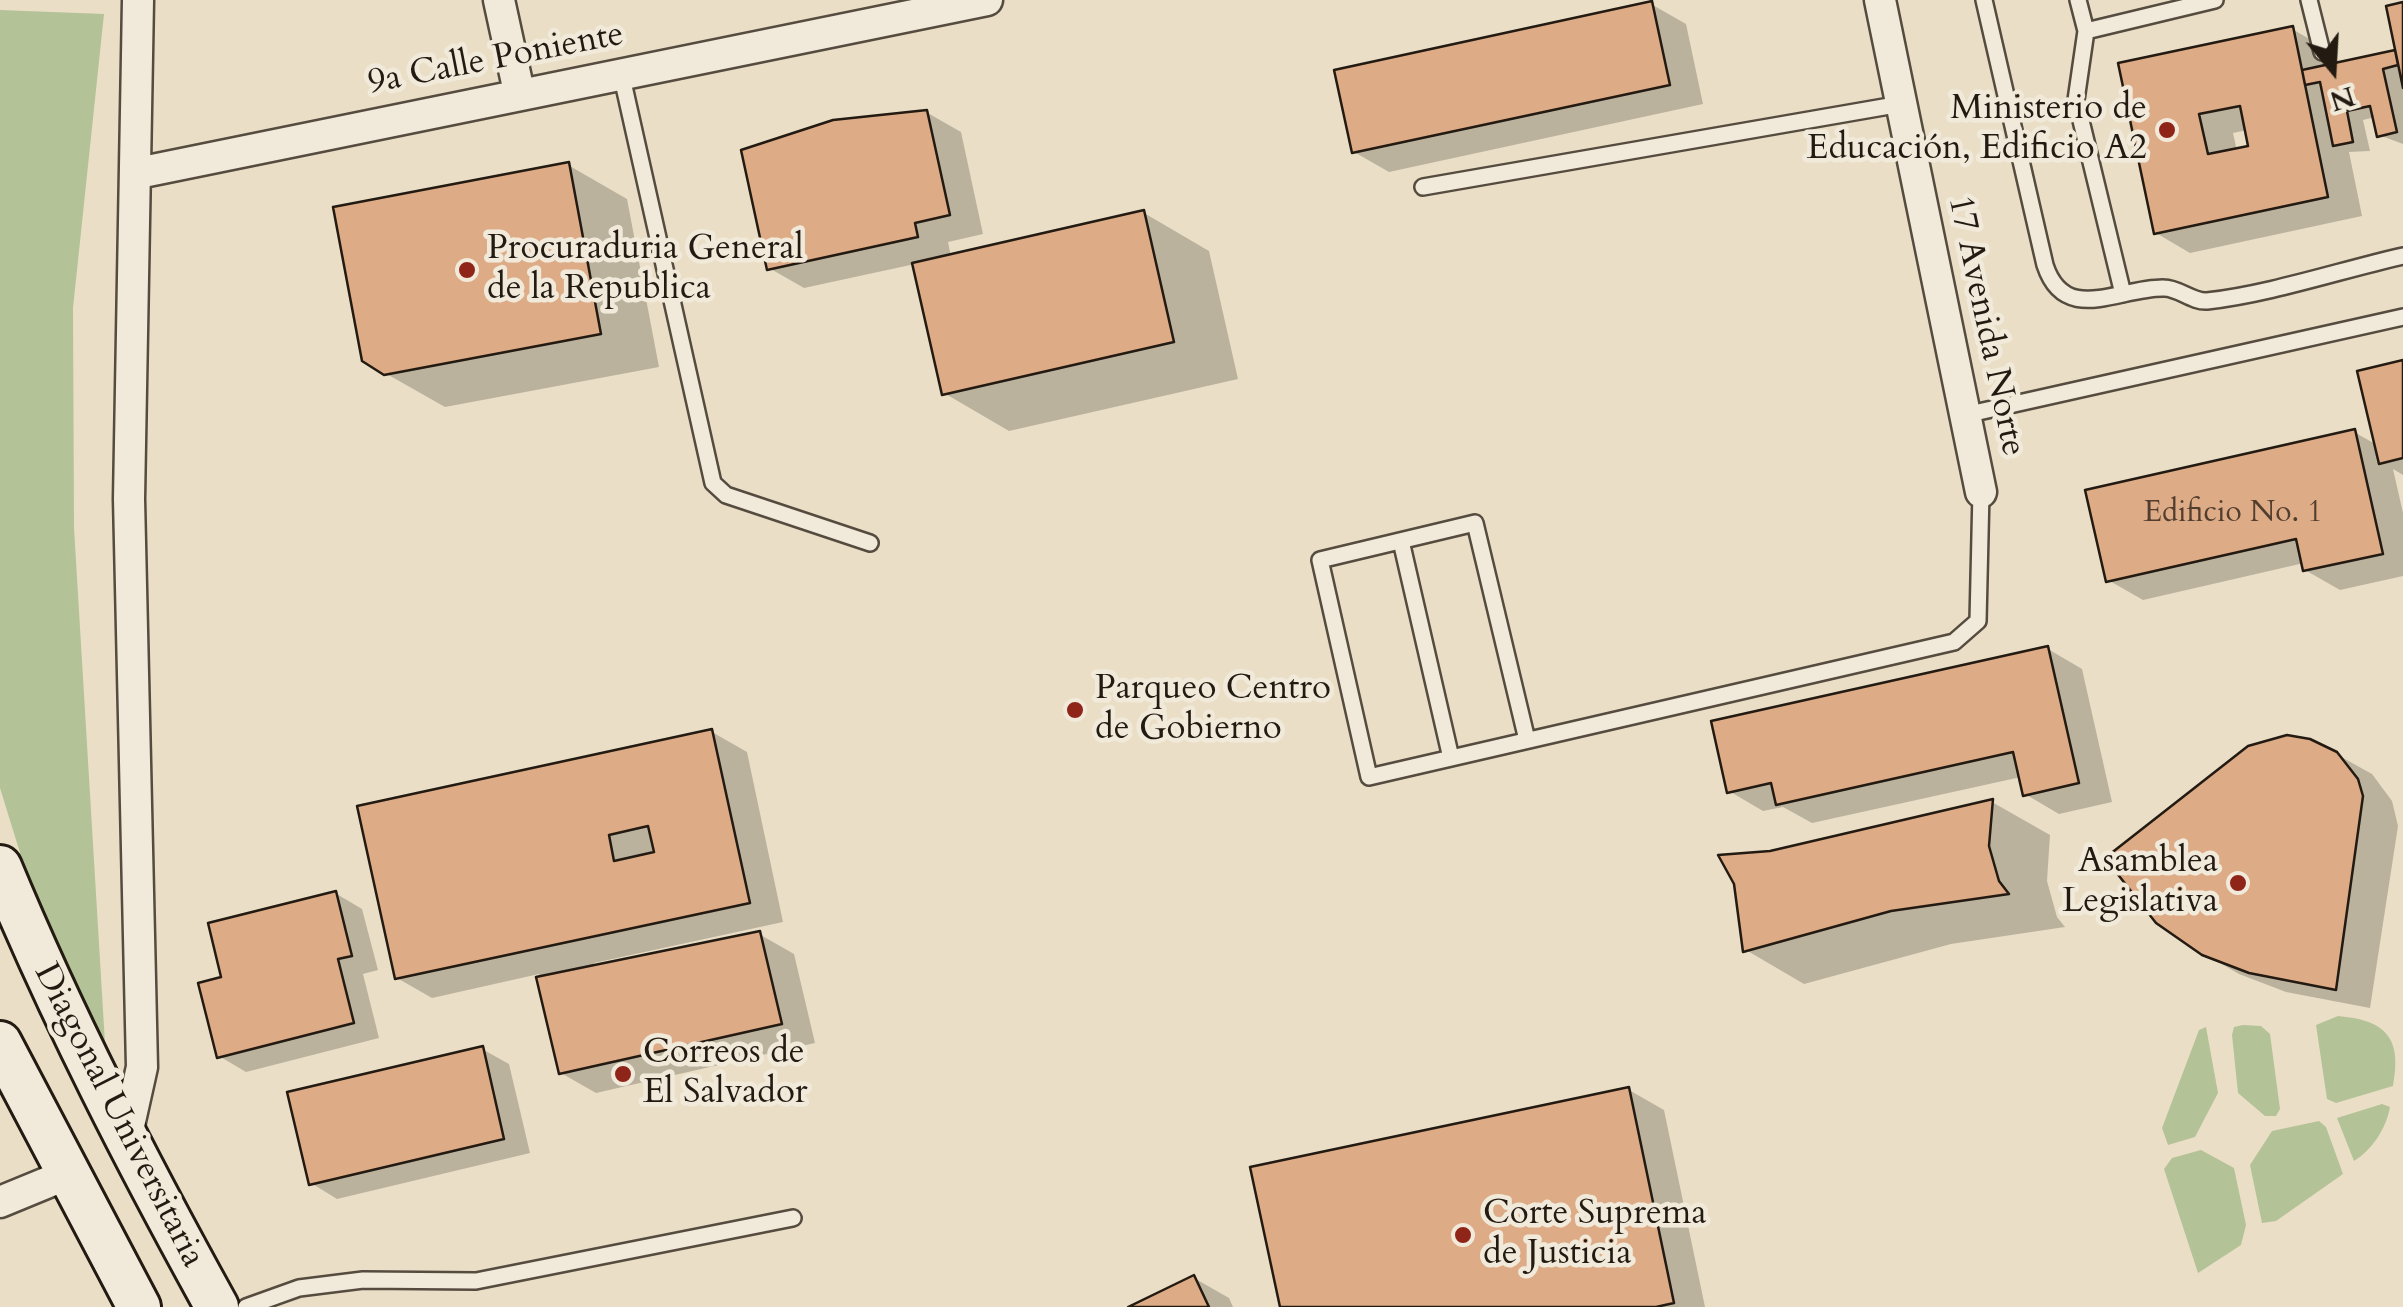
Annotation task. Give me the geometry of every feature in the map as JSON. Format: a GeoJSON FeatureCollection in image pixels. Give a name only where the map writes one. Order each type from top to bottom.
{"type":"FeatureCollection","features":[{"type":"Feature","properties":{"kind":"main road","name":"Diagonal Universitaria"},"geometry":{"type":"LineString","coordinates":[[0,867],[39,961],[126,1138],[217,1307]]}},
{"type":"Feature","properties":{"kind":"main road","name":"Diagonal Universitaria"},"geometry":{"type":"LineString","coordinates":[[0,1043],[139,1307]]}},
{"type":"Feature","properties":{"kind":"street"},"geometry":{"type":"LineString","coordinates":[[126,1138],[142,1067],[129,499],[138,173],[138,0]]}},
{"type":"Feature","properties":{"kind":"street"},"geometry":{"type":"LineString","coordinates":[[498,0],[520,92]]}},
{"type":"Feature","properties":{"kind":"street","name":"9a Calle Poniente"},"geometry":{"type":"LineString","coordinates":[[138,173],[520,92],[987,0]]}},
{"type":"Feature","properties":{"kind":"street","name":"17 Avenida Norte"},"geometry":{"type":"LineString","coordinates":[[1880,0],[1981,492]]}},
{"type":"Feature","properties":{"kind":"street"},"geometry":{"type":"LineString","coordinates":[[0,1202],[68,1174]]}},
{"type":"Feature","properties":{"kind":"lane"},"geometry":{"type":"LineString","coordinates":[[1984,0],[2047,272],[2056,288],[2077,301],[2163,288],[2204,301],[2403,256]]}},
{"type":"Feature","properties":{"kind":"lane"},"geometry":{"type":"LineString","coordinates":[[2078,0],[2086,31],[2076,100],[2122,294]]}},
{"type":"Feature","properties":{"kind":"lane"},"geometry":{"type":"LineString","coordinates":[[2086,31],[2215,0]]}},
{"type":"Feature","properties":{"kind":"lane"},"geometry":{"type":"LineString","coordinates":[[2309,0],[2322,52]]}},
{"type":"Feature","properties":{"kind":"lane"},"geometry":{"type":"LineString","coordinates":[[621,73],[713,483],[726,495],[870,544]]}},
{"type":"Feature","properties":{"kind":"lane"},"geometry":{"type":"LineString","coordinates":[[1422,187],[1901,104]]}},
{"type":"Feature","properties":{"kind":"lane"},"geometry":{"type":"LineString","coordinates":[[1965,416],[2403,317]]}},
{"type":"Feature","properties":{"kind":"lane"},"geometry":{"type":"LineString","coordinates":[[1526,740],[1475,523],[1320,560],[1369,777],[1954,642],[1978,621],[1981,492]]}},
{"type":"Feature","properties":{"kind":"lane"},"geometry":{"type":"LineString","coordinates":[[1401,541],[1451,758]]}},
{"type":"Feature","properties":{"kind":"lane"},"geometry":{"type":"LineString","coordinates":[[246,1307],[299,1288],[363,1280],[476,1281],[792,1218]]}},
{"type":"Feature","properties":{"kind":"green space"},"geometry":{"type":"Polygon","coordinates":[[[0,10],[104,14],[73,308],[74,528],[106,1060],[46,937],[0,788],[0,10]]]}},
{"type":"Feature","properties":{"kind":"green space"},"geometry":{"type":"Polygon","coordinates":[[[2338,1016],[2367,1021],[2386,1033],[2395,1054],[2393,1086],[2336,1103],[2327,1099],[2316,1025],[2338,1016]]]}},
{"type":"Feature","properties":{"kind":"green space"},"geometry":{"type":"Polygon","coordinates":[[[2261,1026],[2270,1034],[2280,1109],[2276,1116],[2265,1116],[2238,1093],[2232,1035],[2234,1027],[2261,1026]]]}},
{"type":"Feature","properties":{"kind":"green space"},"geometry":{"type":"Polygon","coordinates":[[[2206,1027],[2218,1093],[2195,1137],[2168,1145],[2162,1128],[2199,1030],[2206,1027]]]}},
{"type":"Feature","properties":{"kind":"green space"},"geometry":{"type":"Polygon","coordinates":[[[2382,1104],[2390,1107],[2382,1131],[2354,1161],[2337,1118],[2382,1104]]]}},
{"type":"Feature","properties":{"kind":"green space"},"geometry":{"type":"Polygon","coordinates":[[[2319,1121],[2326,1127],[2343,1174],[2276,1221],[2262,1223],[2250,1165],[2272,1131],[2319,1121]]]}},
{"type":"Feature","properties":{"kind":"green space"},"geometry":{"type":"Polygon","coordinates":[[[2201,1150],[2234,1168],[2246,1225],[2241,1245],[2198,1273],[2164,1169],[2172,1158],[2201,1150]]]}},
{"type":"Feature","properties":{"kind":"building"},"geometry":{"type":"Polygon","coordinates":[[[1652,1],[1670,85],[1352,153],[1334,70],[1652,1]]]}},
{"type":"Feature","properties":{"kind":"building"},"geometry":{"type":"Polygon","coordinates":[[[2403,2],[2403,88],[2386,6],[2403,2]]]}},
{"type":"Feature","properties":{"kind":"building","name":"Ministerio de Educación, Edificio A2"},"geometry":{"type":"Polygon","coordinates":[[[2293,26],[2328,197],[2154,234],[2118,63],[2293,26]],[[2240,106],[2199,114],[2208,154],[2248,146],[2240,106]]]}},
{"type":"Feature","properties":{"kind":"building"},"geometry":{"type":"Polygon","coordinates":[[[2395,50],[2398,65],[2383,69],[2397,132],[2377,137],[2370,106],[2347,111],[2353,142],[2333,146],[2320,82],[2305,85],[2302,70],[2395,50]]]}},
{"type":"Feature","properties":{"kind":"building"},"geometry":{"type":"Polygon","coordinates":[[[927,110],[950,215],[915,223],[918,237],[767,270],[741,150],[833,120],[927,110]]]}},
{"type":"Feature","properties":{"kind":"building","name":"Procuraduria General de la Republica"},"geometry":{"type":"Polygon","coordinates":[[[569,162],[601,334],[384,375],[362,361],[333,207],[569,162]]]}},
{"type":"Feature","properties":{"kind":"building"},"geometry":{"type":"Polygon","coordinates":[[[1144,210],[1174,342],[942,395],[912,263],[1144,210]]]}},
{"type":"Feature","properties":{"kind":"building"},"geometry":{"type":"Polygon","coordinates":[[[2403,360],[2403,458],[2379,464],[2357,371],[2403,360]]]}},
{"type":"Feature","properties":{"kind":"building"},"geometry":{"type":"Polygon","coordinates":[[[2355,429],[2383,554],[2303,571],[2296,539],[2106,582],[2085,490],[2355,429]]]}},
{"type":"Feature","properties":{"kind":"building"},"geometry":{"type":"Polygon","coordinates":[[[2048,646],[2079,783],[2023,796],[2013,752],[1776,805],[1771,783],[1727,793],[1711,721],[2048,646]]]}},
{"type":"Feature","properties":{"kind":"building"},"geometry":{"type":"Polygon","coordinates":[[[712,729],[750,903],[395,979],[357,806],[712,729]],[[648,826],[609,835],[614,861],[654,852],[648,826]]]}},
{"type":"Feature","properties":{"kind":"building","name":"Asamblea Legislativa"},"geometry":{"type":"Polygon","coordinates":[[[2287,735],[2310,739],[2337,752],[2358,779],[2363,796],[2336,990],[2249,973],[2202,955],[2156,923],[2105,858],[2248,746],[2287,735]]]}},
{"type":"Feature","properties":{"kind":"building"},"geometry":{"type":"Polygon","coordinates":[[[1993,799],[1989,846],[1999,881],[2009,894],[1891,911],[1743,952],[1734,884],[1718,855],[1770,851],[1993,799]]]}},
{"type":"Feature","properties":{"kind":"building"},"geometry":{"type":"Polygon","coordinates":[[[336,891],[352,956],[338,959],[354,1023],[217,1058],[198,983],[221,977],[208,923],[336,891]]]}},
{"type":"Feature","properties":{"kind":"building"},"geometry":{"type":"Polygon","coordinates":[[[760,931],[782,1024],[559,1074],[536,977],[760,931]]]}},
{"type":"Feature","properties":{"kind":"building"},"geometry":{"type":"Polygon","coordinates":[[[483,1046],[504,1139],[309,1185],[287,1092],[483,1046]]]}},
{"type":"Feature","properties":{"kind":"building","name":"Corte Suprema de Justicia"},"geometry":{"type":"Polygon","coordinates":[[[1629,1087],[1674,1303],[1656,1307],[1280,1307],[1250,1167],[1629,1087]]]}},
{"type":"Feature","properties":{"kind":"building"},"geometry":{"type":"Polygon","coordinates":[[[1194,1275],[1209,1307],[1128,1307],[1194,1275]]]}},
{"type":"Feature","properties":{"kind":"place","name":"Ministerio de Educación, Edificio A2"},"geometry":{"type":"Point","coordinates":[2167,130]}},
{"type":"Feature","properties":{"kind":"place","name":"Procuraduria General de la Republica"},"geometry":{"type":"Point","coordinates":[467,270]}},
{"type":"Feature","properties":{"kind":"place","name":"Parqueo Centro de Gobierno"},"geometry":{"type":"Point","coordinates":[1075,710]}},
{"type":"Feature","properties":{"kind":"place","name":"Asamblea Legislativa"},"geometry":{"type":"Point","coordinates":[2238,883]}},
{"type":"Feature","properties":{"kind":"place","name":"Correos de El Salvador"},"geometry":{"type":"Point","coordinates":[623,1074]}},
{"type":"Feature","properties":{"kind":"place","name":"Corte Suprema de Justicia"},"geometry":{"type":"Point","coordinates":[1463,1235]}}]}
